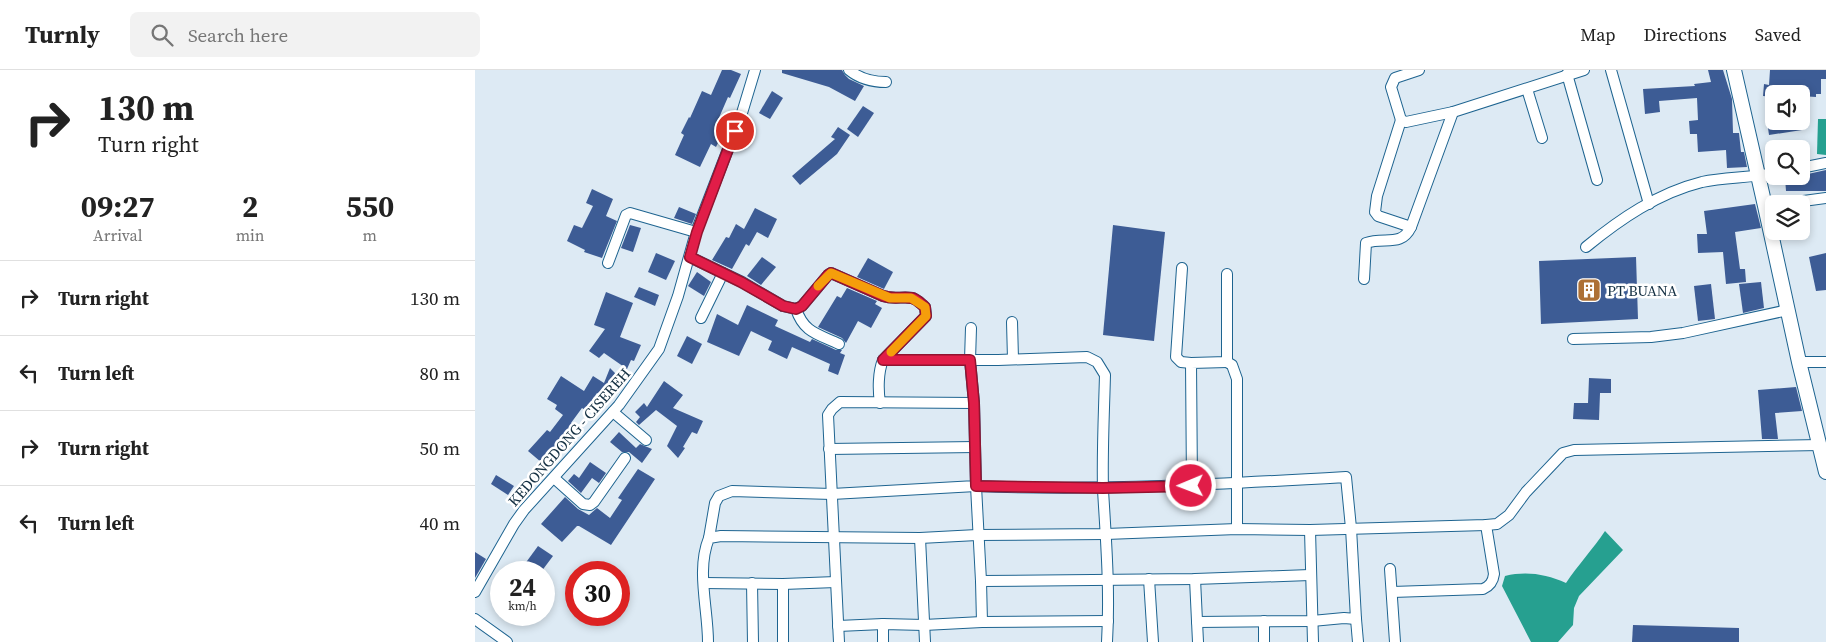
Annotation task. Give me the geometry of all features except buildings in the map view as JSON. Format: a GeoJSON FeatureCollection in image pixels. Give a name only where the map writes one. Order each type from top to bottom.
{"type":"FeatureCollection","features":[{"type":"Feature","properties":{"kind":"street","name":"KEDONGDONG - CISEREH"},"geometry":{"type":"LineString","coordinates":[[475,592],[524,510],[613,412],[659,349],[697,232],[742,113],[755,70]]}},
{"type":"Feature","properties":{"kind":"street"},"geometry":{"type":"LineString","coordinates":[[849,70],[857,76],[886,82]]}},
{"type":"Feature","properties":{"kind":"street"},"geometry":{"type":"LineString","coordinates":[[1411,227],[1377,216],[1375,212],[1377,196],[1401,120],[1391,87],[1392,82],[1395,78],[1419,70]]}},
{"type":"Feature","properties":{"kind":"street"},"geometry":{"type":"LineString","coordinates":[[1401,120],[1406,122],[1414,121],[1453,112],[1584,70]]}},
{"type":"Feature","properties":{"kind":"street"},"geometry":{"type":"LineString","coordinates":[[1611,70],[1649,204]]}},
{"type":"Feature","properties":{"kind":"street"},"geometry":{"type":"LineString","coordinates":[[1734,70],[1758,177],[1766,195]]}},
{"type":"Feature","properties":{"kind":"street"},"geometry":{"type":"LineString","coordinates":[[1567,74],[1597,180]]}},
{"type":"Feature","properties":{"kind":"street"},"geometry":{"type":"LineString","coordinates":[[1527,89],[1542,138]]}},
{"type":"Feature","properties":{"kind":"street"},"geometry":{"type":"LineString","coordinates":[[1364,279],[1366,242],[1372,240],[1399,240],[1404,238],[1411,227],[1453,112]]}},
{"type":"Feature","properties":{"kind":"street"},"geometry":{"type":"LineString","coordinates":[[1810,166],[1826,163]]}},
{"type":"Feature","properties":{"kind":"street"},"geometry":{"type":"LineString","coordinates":[[1586,247],[1615,224],[1676,190],[1703,182],[1765,175]]}},
{"type":"Feature","properties":{"kind":"street"},"geometry":{"type":"LineString","coordinates":[[1810,200],[1826,198]]}},
{"type":"Feature","properties":{"kind":"street"},"geometry":{"type":"LineString","coordinates":[[608,263],[626,215],[630,213],[697,232]]}},
{"type":"Feature","properties":{"kind":"street"},"geometry":{"type":"LineString","coordinates":[[1776,240],[1799,362],[1826,472]]}},
{"type":"Feature","properties":{"kind":"street"},"geometry":{"type":"LineString","coordinates":[[690,257],[741,282],[783,306],[796,309],[802,306],[831,273],[883,296],[916,300],[925,307],[926,316],[883,360],[879,394],[881,403]]}},
{"type":"Feature","properties":{"kind":"street"},"geometry":{"type":"LineString","coordinates":[[1182,268],[1176,356],[1181,362],[1227,362],[1233,365],[1237,379],[1237,529]]}},
{"type":"Feature","properties":{"kind":"street"},"geometry":{"type":"LineString","coordinates":[[701,318],[723,273]]}},
{"type":"Feature","properties":{"kind":"street"},"geometry":{"type":"LineString","coordinates":[[1227,274],[1227,362]]}},
{"type":"Feature","properties":{"kind":"street"},"geometry":{"type":"LineString","coordinates":[[796,309],[801,323],[807,329],[839,344]]}},
{"type":"Feature","properties":{"kind":"street"},"geometry":{"type":"LineString","coordinates":[[1573,340],[1651,337],[1683,333],[1788,310]]}},
{"type":"Feature","properties":{"kind":"street"},"geometry":{"type":"LineString","coordinates":[[1011,322],[1013,358]]}},
{"type":"Feature","properties":{"kind":"street"},"geometry":{"type":"LineString","coordinates":[[971,328],[970,360],[974,403],[977,535],[983,622]]}},
{"type":"Feature","properties":{"kind":"street"},"geometry":{"type":"LineString","coordinates":[[883,360],[1087,357],[1097,362],[1105,375],[1103,488],[1106,534],[1107,642]]}},
{"type":"Feature","properties":{"kind":"street"},"geometry":{"type":"LineString","coordinates":[[1799,362],[1826,362]]}},
{"type":"Feature","properties":{"kind":"street"},"geometry":{"type":"LineString","coordinates":[[1191,363],[1191,486]]}},
{"type":"Feature","properties":{"kind":"street"},"geometry":{"type":"LineString","coordinates":[[839,642],[829,449],[829,415],[832,409],[840,402],[974,403]]}},
{"type":"Feature","properties":{"kind":"street"},"geometry":{"type":"LineString","coordinates":[[613,412],[646,440]]}},
{"type":"Feature","properties":{"kind":"street"},"geometry":{"type":"LineString","coordinates":[[709,538],[721,536],[835,536],[920,538],[1237,529],[1310,530],[1486,525],[1497,524],[1509,515],[1526,492],[1563,453],[1574,450],[1820,445]]}},
{"type":"Feature","properties":{"kind":"street"},"geometry":{"type":"LineString","coordinates":[[829,449],[975,447]]}},
{"type":"Feature","properties":{"kind":"street"},"geometry":{"type":"LineString","coordinates":[[555,478],[583,504],[590,505],[625,458]]}},
{"type":"Feature","properties":{"kind":"street"},"geometry":{"type":"LineString","coordinates":[[708,642],[704,583],[706,546],[715,503],[719,496],[732,491],[832,494],[976,486],[1103,488],[1191,486],[1347,477],[1358,642]]}},
{"type":"Feature","properties":{"kind":"street"},"geometry":{"type":"LineString","coordinates":[[1392,592],[1483,589],[1489,586],[1494,574],[1486,525]]}},
{"type":"Feature","properties":{"kind":"street"},"geometry":{"type":"LineString","coordinates":[[1310,530],[1313,642]]}},
{"type":"Feature","properties":{"kind":"street"},"geometry":{"type":"LineString","coordinates":[[920,538],[925,642]]}},
{"type":"Feature","properties":{"kind":"street"},"geometry":{"type":"LineString","coordinates":[[1390,569],[1395,642]]}},
{"type":"Feature","properties":{"kind":"street"},"geometry":{"type":"LineString","coordinates":[[981,581],[1310,575]]}},
{"type":"Feature","properties":{"kind":"street"},"geometry":{"type":"LineString","coordinates":[[1195,578],[1198,642]]}},
{"type":"Feature","properties":{"kind":"street"},"geometry":{"type":"LineString","coordinates":[[1149,579],[1153,642]]}},
{"type":"Feature","properties":{"kind":"street"},"geometry":{"type":"LineString","coordinates":[[704,583],[783,584],[836,582]]}},
{"type":"Feature","properties":{"kind":"street"},"geometry":{"type":"LineString","coordinates":[[752,583],[753,642]]}},
{"type":"Feature","properties":{"kind":"street"},"geometry":{"type":"LineString","coordinates":[[783,584],[783,642]]}},
{"type":"Feature","properties":{"kind":"street"},"geometry":{"type":"LineString","coordinates":[[1197,622],[1312,621],[1355,618]]}},
{"type":"Feature","properties":{"kind":"street"},"geometry":{"type":"LineString","coordinates":[[475,619],[507,642]]}},
{"type":"Feature","properties":{"kind":"street"},"geometry":{"type":"LineString","coordinates":[[838,626],[1108,621]]}},
{"type":"Feature","properties":{"kind":"street"},"geometry":{"type":"LineString","coordinates":[[1264,621],[1265,642]]}},
{"type":"Feature","properties":{"kind":"street"},"geometry":{"type":"LineString","coordinates":[[883,624],[883,642]]}},
{"type":"Feature","properties":{"kind":"shaded area"},"geometry":{"type":"Polygon","coordinates":[[[1818,119],[1826,119],[1826,155],[1817,154],[1818,119]]]}},
{"type":"Feature","properties":{"kind":"shaded area"},"geometry":{"type":"Polygon","coordinates":[[[1605,531],[1623,550],[1579,596],[1574,608],[1573,625],[1558,642],[1531,642],[1502,586],[1505,576],[1536,574],[1566,583],[1605,531]]]}},
{"type":"Feature","properties":{"kind":"slow traffic"},"geometry":{"type":"LineString","coordinates":[[818,286],[831,273],[883,296],[899,299],[911,298],[925,307],[927,311],[926,316],[891,352]]}},
{"type":"Feature","properties":{"kind":"place","name":"PT BUANA"},"geometry":{"type":"Point","coordinates":[1589,290]}},
{"type":"Feature","properties":{"kind":"route"},"geometry":{"type":"LineString","coordinates":[[735,131],[713,185],[690,257],[741,282],[783,306],[796,309],[802,306],[831,273],[883,296],[899,299],[911,298],[925,307],[927,311],[926,316],[883,360],[970,360],[974,403],[976,486],[1103,488],[1191,486]]}}]}
